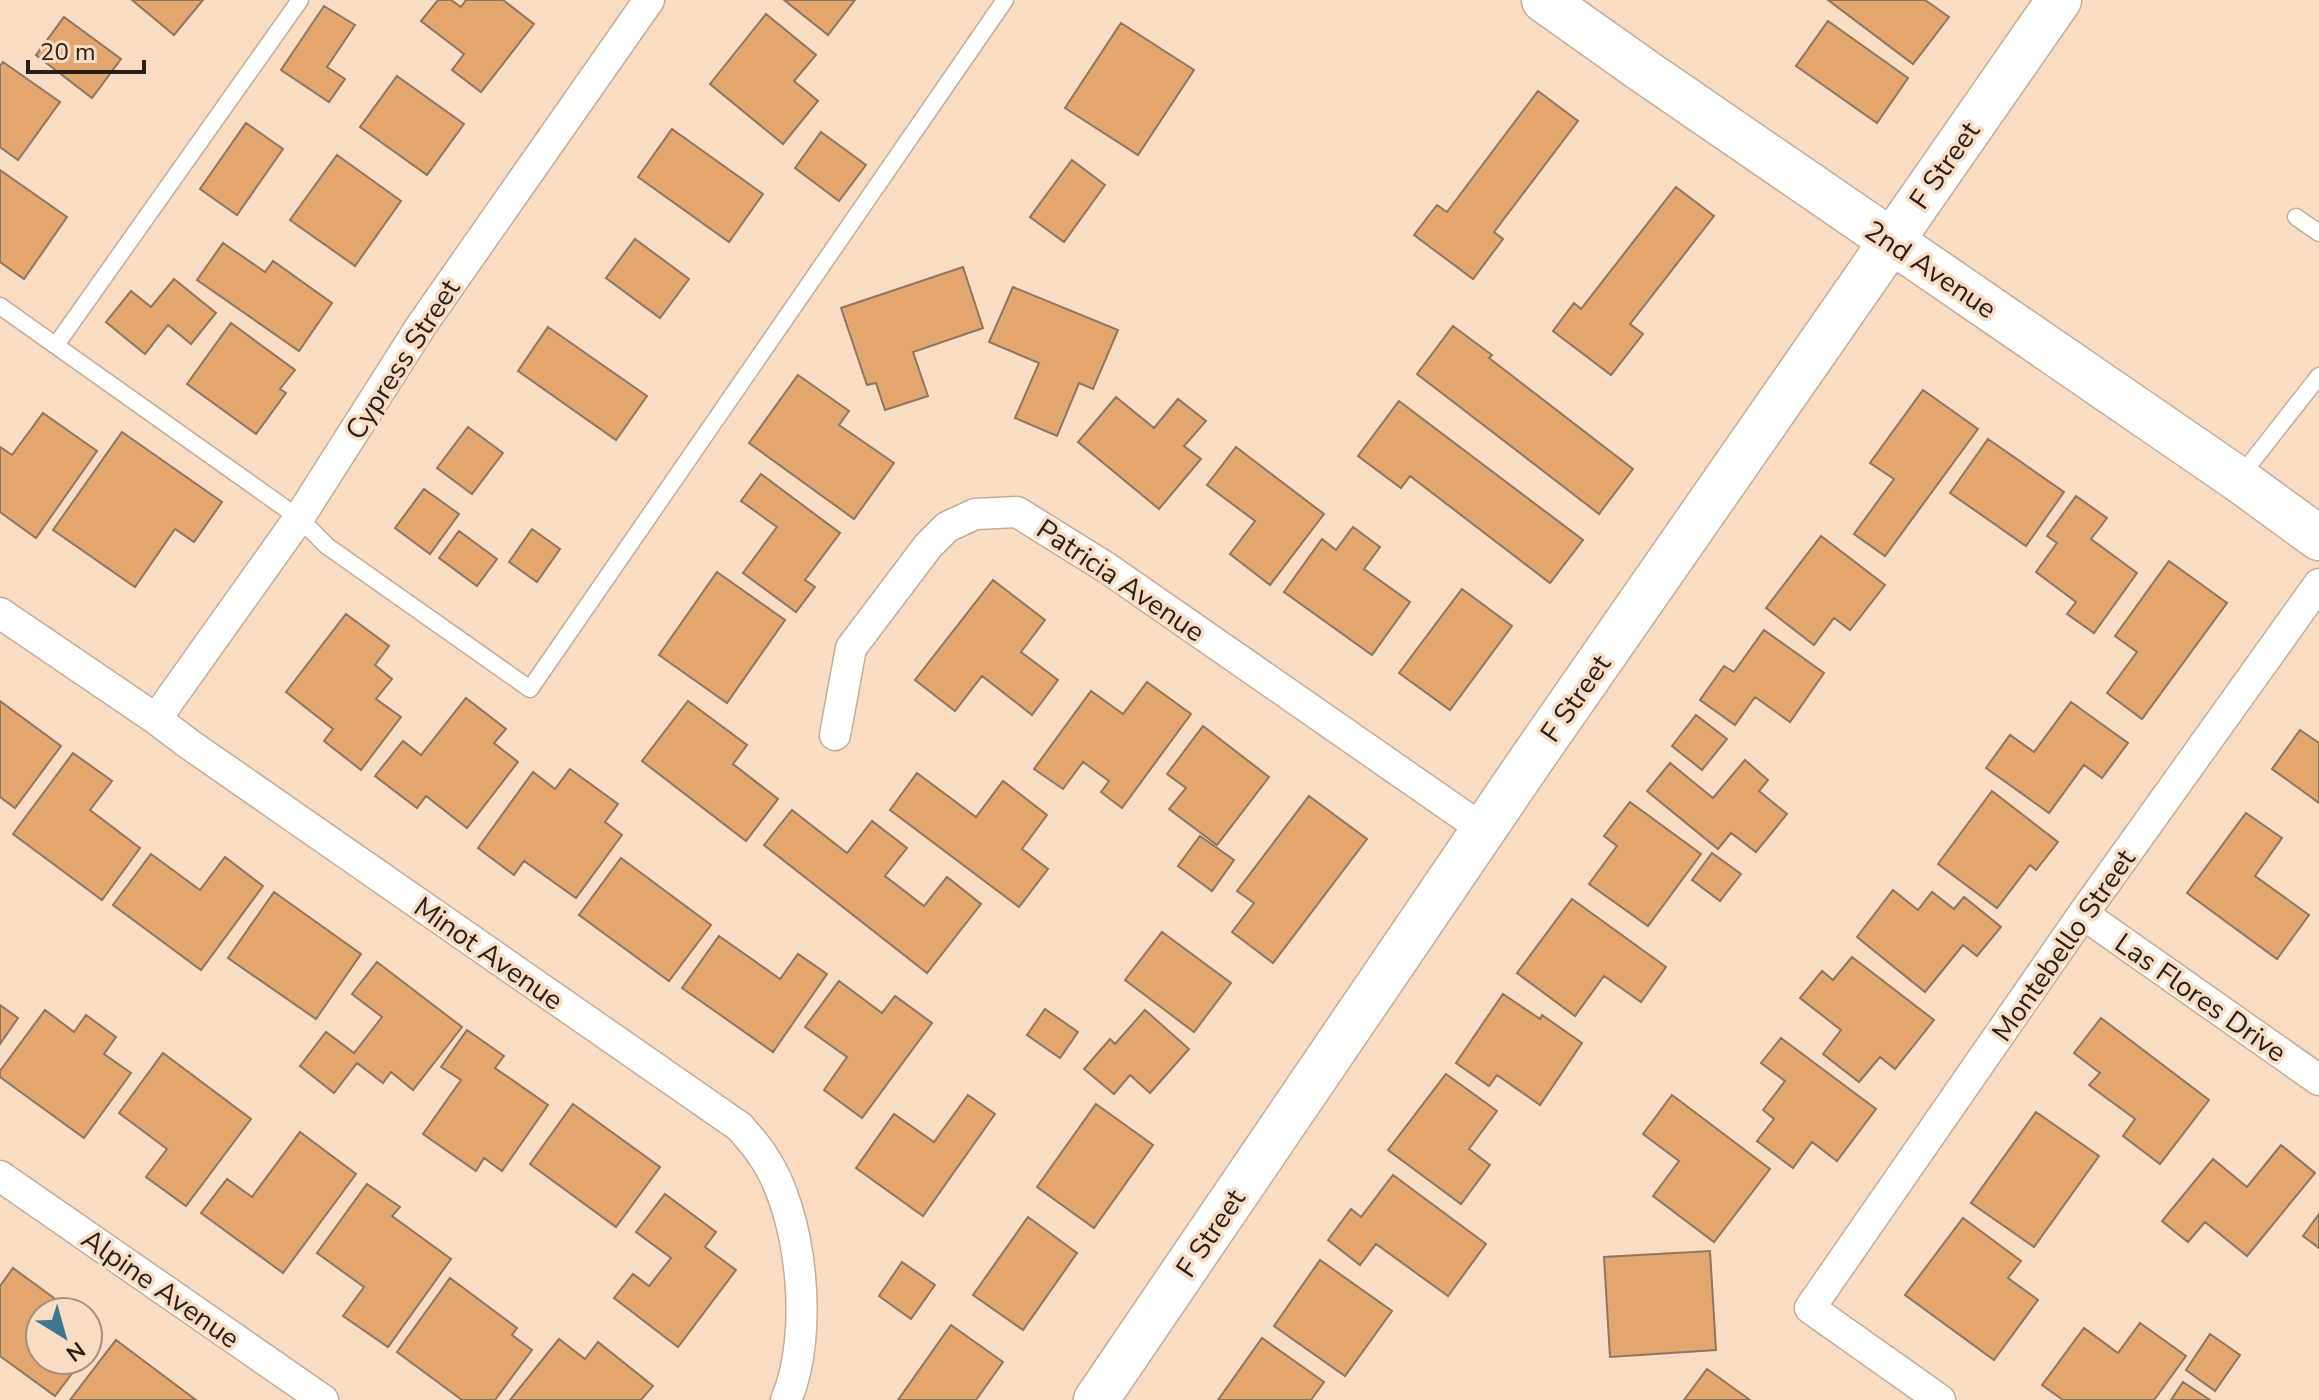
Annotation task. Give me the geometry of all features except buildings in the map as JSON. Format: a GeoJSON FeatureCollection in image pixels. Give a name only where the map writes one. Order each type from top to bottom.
{"type":"FeatureCollection","features":[{"type":"Feature","properties":{"kind":"main road","name":"2nd Avenue"},"geometry":{"type":"LineString","coordinates":[[1544,0],[2319,538]]}},
{"type":"Feature","properties":{"kind":"main road","name":"F Street"},"geometry":{"type":"LineString","coordinates":[[1096,1400],[1484,830],[2059,0]]}},
{"type":"Feature","properties":{"kind":"street","name":"Cypress Street"},"geometry":{"type":"LineString","coordinates":[[156,719],[299,518],[421,326],[649,0]]}},
{"type":"Feature","properties":{"kind":"street","name":"Patricia Avenue"},"geometry":{"type":"LineString","coordinates":[[835,735],[851,648],[928,546],[947,527],[975,514],[1017,512],[1107,568],[1484,830]]}},
{"type":"Feature","properties":{"kind":"street","name":"Montebello Street"},"geometry":{"type":"LineString","coordinates":[[1940,1400],[1810,1308],[2083,914],[2319,584]]}},
{"type":"Feature","properties":{"kind":"street","name":"Minot Avenue"},"geometry":{"type":"LineString","coordinates":[[0,613],[740,1127],[764,1157],[780,1191],[798,1262],[802,1298],[801,1331],[786,1400]]}},
{"type":"Feature","properties":{"kind":"street","name":"Las Flores Drive"},"geometry":{"type":"LineString","coordinates":[[2083,914],[2319,1080]]}},
{"type":"Feature","properties":{"kind":"street","name":"Alpine Avenue"},"geometry":{"type":"LineString","coordinates":[[0,1176],[323,1400]]}},
{"type":"Feature","properties":{"kind":"lane"},"geometry":{"type":"LineString","coordinates":[[56,345],[300,0]]}},
{"type":"Feature","properties":{"kind":"lane"},"geometry":{"type":"LineString","coordinates":[[0,306],[299,518],[327,546],[530,689],[1005,0]]}},
{"type":"Feature","properties":{"kind":"lane"},"geometry":{"type":"LineString","coordinates":[[2296,217],[2319,233]]}},
{"type":"Feature","properties":{"kind":"lane"},"geometry":{"type":"LineString","coordinates":[[2238,479],[2319,376]]}}]}
